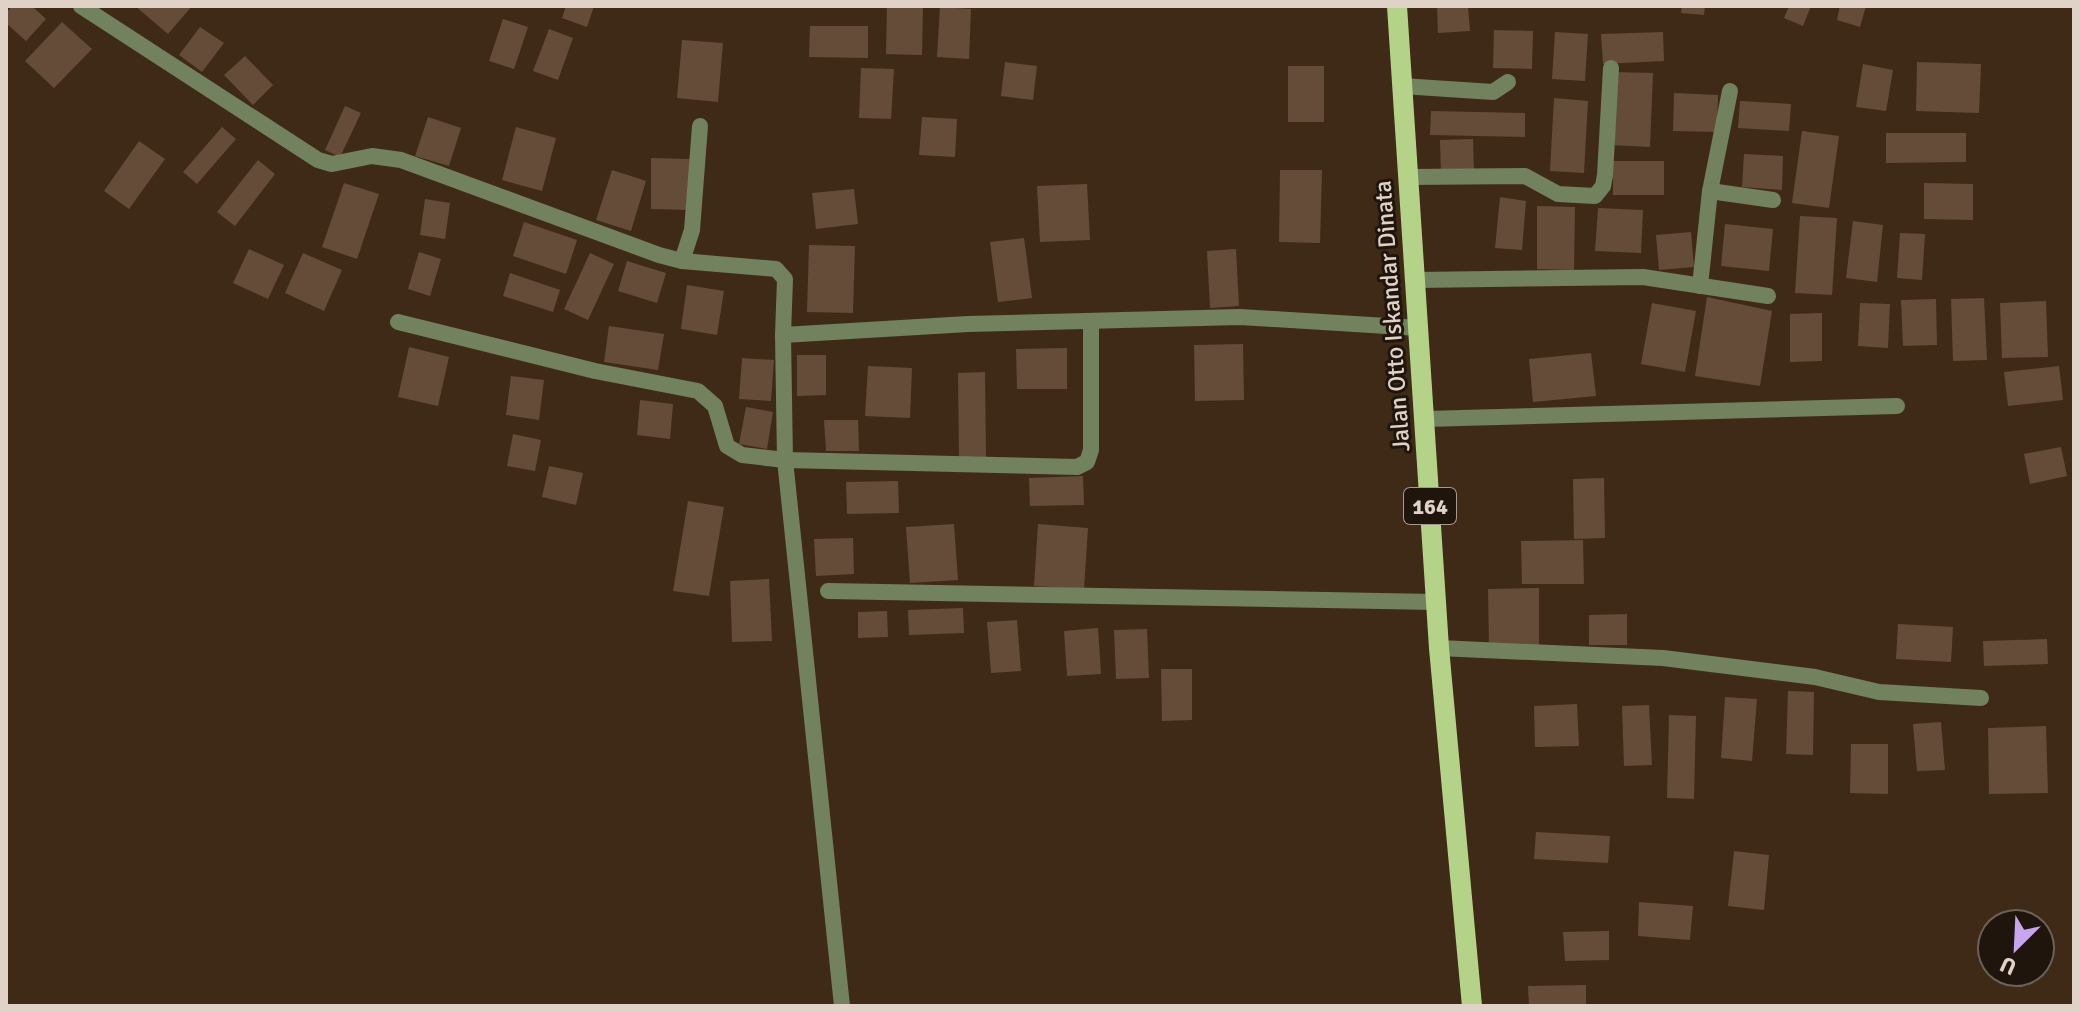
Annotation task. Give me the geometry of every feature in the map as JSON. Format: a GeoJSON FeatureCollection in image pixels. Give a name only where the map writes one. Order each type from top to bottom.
{"type":"FeatureCollection","features":[{"type":"Feature","properties":{"kind":"main road","name":"Jalan Otto Iskandar Dinata"},"geometry":{"type":"LineString","coordinates":[[1397,6],[1439,648],[1472,1006]]}},
{"type":"Feature","properties":{"kind":"street"},"geometry":{"type":"LineString","coordinates":[[81,6],[318,160],[332,164],[372,156],[401,160],[682,261],[780,271],[785,279],[785,460],[842,1006]]}},
{"type":"Feature","properties":{"kind":"street"},"geometry":{"type":"LineString","coordinates":[[1409,177],[1525,176],[1558,194],[1595,196],[1603,186],[1605,175],[1611,68]]}},
{"type":"Feature","properties":{"kind":"street"},"geometry":{"type":"LineString","coordinates":[[1402,86],[1493,92],[1508,82]]}},
{"type":"Feature","properties":{"kind":"street"},"geometry":{"type":"LineString","coordinates":[[1700,286],[1710,191],[1730,91]]}},
{"type":"Feature","properties":{"kind":"street"},"geometry":{"type":"LineString","coordinates":[[682,261],[692,230],[700,126]]}},
{"type":"Feature","properties":{"kind":"street"},"geometry":{"type":"LineString","coordinates":[[1710,191],[1773,200]]}},
{"type":"Feature","properties":{"kind":"street"},"geometry":{"type":"LineString","coordinates":[[1416,280],[1643,277],[1768,296]]}},
{"type":"Feature","properties":{"kind":"street"},"geometry":{"type":"LineString","coordinates":[[783,335],[968,324],[1240,317],[1419,328]]}},
{"type":"Feature","properties":{"kind":"street"},"geometry":{"type":"LineString","coordinates":[[398,322],[595,371],[691,388],[712,401],[723,439],[734,452],[785,460],[1085,465],[1091,450],[1091,322]]}},
{"type":"Feature","properties":{"kind":"street"},"geometry":{"type":"LineString","coordinates":[[1425,419],[1897,406]]}},
{"type":"Feature","properties":{"kind":"street"},"geometry":{"type":"LineString","coordinates":[[828,591],[1436,602]]}},
{"type":"Feature","properties":{"kind":"street"},"geometry":{"type":"LineString","coordinates":[[1439,648],[1663,658],[1815,677],[1879,692],[1981,698]]}},
{"type":"Feature","properties":{"kind":"building"},"geometry":{"type":"Polygon","coordinates":[[[12,6],[32,6],[46,19],[26,41],[6,23],[6,13],[12,6]]]}},
{"type":"Feature","properties":{"kind":"building"},"geometry":{"type":"Polygon","coordinates":[[[135,6],[192,6],[168,34],[135,6]]]}},
{"type":"Feature","properties":{"kind":"building"},"geometry":{"type":"Polygon","coordinates":[[[566,6],[594,6],[587,27],[562,18],[566,6]]]}},
{"type":"Feature","properties":{"kind":"building"},"geometry":{"type":"Polygon","coordinates":[[[887,6],[923,6],[922,55],[886,54],[887,6]]]}},
{"type":"Feature","properties":{"kind":"building"},"geometry":{"type":"Polygon","coordinates":[[[1437,6],[1468,6],[1470,31],[1438,33],[1437,6]]]}},
{"type":"Feature","properties":{"kind":"building"},"geometry":{"type":"Polygon","coordinates":[[[1682,6],[1705,6],[1704,15],[1681,13],[1682,6]]]}},
{"type":"Feature","properties":{"kind":"building"},"geometry":{"type":"Polygon","coordinates":[[[1789,6],[1811,6],[1803,26],[1784,18],[1789,6]]]}},
{"type":"Feature","properties":{"kind":"building"},"geometry":{"type":"Polygon","coordinates":[[[1840,6],[1866,6],[1860,27],[1837,20],[1840,6]]]}},
{"type":"Feature","properties":{"kind":"building"},"geometry":{"type":"Polygon","coordinates":[[[940,7],[971,9],[969,59],[937,57],[940,7]]]}},
{"type":"Feature","properties":{"kind":"building"},"geometry":{"type":"Polygon","coordinates":[[[503,19],[528,27],[514,69],[489,61],[503,19]]]}},
{"type":"Feature","properties":{"kind":"building"},"geometry":{"type":"Polygon","coordinates":[[[62,22],[92,49],[54,88],[25,61],[62,22]]]}},
{"type":"Feature","properties":{"kind":"building"},"geometry":{"type":"Polygon","coordinates":[[[810,26],[868,26],[868,58],[809,57],[810,26]]]}},
{"type":"Feature","properties":{"kind":"building"},"geometry":{"type":"Polygon","coordinates":[[[200,27],[224,43],[202,72],[179,55],[200,27]]]}},
{"type":"Feature","properties":{"kind":"building"},"geometry":{"type":"Polygon","coordinates":[[[549,29],[573,38],[558,80],[533,71],[549,29]]]}},
{"type":"Feature","properties":{"kind":"building"},"geometry":{"type":"Polygon","coordinates":[[[1494,30],[1533,31],[1532,69],[1493,68],[1494,30]]]}},
{"type":"Feature","properties":{"kind":"building"},"geometry":{"type":"Polygon","coordinates":[[[1555,32],[1588,34],[1585,81],[1552,79],[1555,32]]]}},
{"type":"Feature","properties":{"kind":"building"},"geometry":{"type":"Polygon","coordinates":[[[1663,32],[1664,61],[1603,64],[1601,34],[1663,32]]]}},
{"type":"Feature","properties":{"kind":"building"},"geometry":{"type":"Polygon","coordinates":[[[682,40],[723,43],[718,102],[677,98],[682,40]]]}},
{"type":"Feature","properties":{"kind":"building"},"geometry":{"type":"Polygon","coordinates":[[[245,56],[273,85],[253,105],[224,75],[245,56]]]}},
{"type":"Feature","properties":{"kind":"building"},"geometry":{"type":"Polygon","coordinates":[[[1005,62],[1037,66],[1033,100],[1001,96],[1005,62]]]}},
{"type":"Feature","properties":{"kind":"building"},"geometry":{"type":"Polygon","coordinates":[[[1917,62],[1981,64],[1979,113],[1916,111],[1917,62]]]}},
{"type":"Feature","properties":{"kind":"building"},"geometry":{"type":"Polygon","coordinates":[[[1863,64],[1893,70],[1886,111],[1856,107],[1863,64]]]}},
{"type":"Feature","properties":{"kind":"building"},"geometry":{"type":"Polygon","coordinates":[[[1288,66],[1324,66],[1324,122],[1288,122],[1288,66]]]}},
{"type":"Feature","properties":{"kind":"building"},"geometry":{"type":"Polygon","coordinates":[[[861,68],[894,69],[891,119],[859,118],[861,68]]]}},
{"type":"Feature","properties":{"kind":"building"},"geometry":{"type":"Polygon","coordinates":[[[1613,72],[1653,73],[1650,147],[1610,145],[1613,72]]]}},
{"type":"Feature","properties":{"kind":"building"},"geometry":{"type":"Polygon","coordinates":[[[1674,93],[1718,95],[1717,132],[1673,131],[1674,93]]]}},
{"type":"Feature","properties":{"kind":"building"},"geometry":{"type":"Polygon","coordinates":[[[1554,98],[1588,101],[1584,173],[1550,171],[1554,98]]]}},
{"type":"Feature","properties":{"kind":"building"},"geometry":{"type":"Polygon","coordinates":[[[1740,101],[1791,104],[1789,131],[1738,128],[1740,101]]]}},
{"type":"Feature","properties":{"kind":"building"},"geometry":{"type":"Polygon","coordinates":[[[345,106],[361,113],[340,157],[325,150],[345,106]]]}},
{"type":"Feature","properties":{"kind":"building"},"geometry":{"type":"Polygon","coordinates":[[[1431,111],[1525,113],[1525,137],[1430,135],[1431,111]]]}},
{"type":"Feature","properties":{"kind":"building"},"geometry":{"type":"Polygon","coordinates":[[[428,117],[461,128],[449,166],[415,156],[428,117]]]}},
{"type":"Feature","properties":{"kind":"building"},"geometry":{"type":"Polygon","coordinates":[[[922,117],[957,119],[955,157],[919,155],[922,117]]]}},
{"type":"Feature","properties":{"kind":"building"},"geometry":{"type":"Polygon","coordinates":[[[222,127],[236,139],[197,184],[183,172],[222,127]]]}},
{"type":"Feature","properties":{"kind":"building"},"geometry":{"type":"Polygon","coordinates":[[[516,127],[556,138],[542,191],[502,180],[516,127]]]}},
{"type":"Feature","properties":{"kind":"building"},"geometry":{"type":"Polygon","coordinates":[[[1802,131],[1839,136],[1829,208],[1792,203],[1802,131]]]}},
{"type":"Feature","properties":{"kind":"building"},"geometry":{"type":"Polygon","coordinates":[[[1886,133],[1966,133],[1966,162],[1886,163],[1886,133]]]}},
{"type":"Feature","properties":{"kind":"building"},"geometry":{"type":"Polygon","coordinates":[[[1473,139],[1474,173],[1441,174],[1440,140],[1473,139]]]}},
{"type":"Feature","properties":{"kind":"building"},"geometry":{"type":"Polygon","coordinates":[[[139,141],[165,159],[129,209],[104,191],[139,141]]]}},
{"type":"Feature","properties":{"kind":"building"},"geometry":{"type":"Polygon","coordinates":[[[1744,154],[1783,156],[1782,190],[1742,187],[1744,154]]]}},
{"type":"Feature","properties":{"kind":"building"},"geometry":{"type":"Polygon","coordinates":[[[651,158],[690,159],[690,210],[651,209],[651,158]]]}},
{"type":"Feature","properties":{"kind":"building"},"geometry":{"type":"Polygon","coordinates":[[[258,160],[275,174],[235,226],[217,212],[258,160]]]}},
{"type":"Feature","properties":{"kind":"building"},"geometry":{"type":"Polygon","coordinates":[[[1613,161],[1664,161],[1664,195],[1613,195],[1613,161]]]}},
{"type":"Feature","properties":{"kind":"building"},"geometry":{"type":"Polygon","coordinates":[[[612,170],[646,181],[631,231],[596,220],[612,170]]]}},
{"type":"Feature","properties":{"kind":"building"},"geometry":{"type":"Polygon","coordinates":[[[1280,170],[1322,170],[1320,243],[1279,242],[1280,170]]]}},
{"type":"Feature","properties":{"kind":"building"},"geometry":{"type":"Polygon","coordinates":[[[344,183],[379,194],[357,259],[322,247],[344,183]]]}},
{"type":"Feature","properties":{"kind":"building"},"geometry":{"type":"Polygon","coordinates":[[[1924,183],[1973,184],[1973,220],[1924,219],[1924,183]]]}},
{"type":"Feature","properties":{"kind":"building"},"geometry":{"type":"Polygon","coordinates":[[[1087,184],[1090,240],[1040,242],[1037,186],[1087,184]]]}},
{"type":"Feature","properties":{"kind":"building"},"geometry":{"type":"Polygon","coordinates":[[[854,189],[858,224],[816,229],[812,193],[854,189]]]}},
{"type":"Feature","properties":{"kind":"building"},"geometry":{"type":"Polygon","coordinates":[[[1500,197],[1526,201],[1522,250],[1495,248],[1500,197]]]}},
{"type":"Feature","properties":{"kind":"building"},"geometry":{"type":"Polygon","coordinates":[[[425,199],[450,203],[445,239],[420,235],[425,199]]]}},
{"type":"Feature","properties":{"kind":"building"},"geometry":{"type":"Polygon","coordinates":[[[1537,206],[1575,207],[1574,270],[1537,269],[1537,206]]]}},
{"type":"Feature","properties":{"kind":"building"},"geometry":{"type":"Polygon","coordinates":[[[1598,208],[1643,210],[1641,253],[1595,251],[1598,208]]]}},
{"type":"Feature","properties":{"kind":"building"},"geometry":{"type":"Polygon","coordinates":[[[1800,216],[1837,218],[1832,295],[1795,293],[1800,216]]]}},
{"type":"Feature","properties":{"kind":"building"},"geometry":{"type":"Polygon","coordinates":[[[1853,221],[1883,225],[1877,282],[1846,278],[1853,221]]]}},
{"type":"Feature","properties":{"kind":"building"},"geometry":{"type":"Polygon","coordinates":[[[524,222],[577,240],[566,274],[513,256],[524,222]]]}},
{"type":"Feature","properties":{"kind":"building"},"geometry":{"type":"Polygon","coordinates":[[[1725,224],[1773,229],[1769,271],[1721,266],[1725,224]]]}},
{"type":"Feature","properties":{"kind":"building"},"geometry":{"type":"Polygon","coordinates":[[[1691,232],[1694,267],[1659,270],[1656,235],[1691,232]]]}},
{"type":"Feature","properties":{"kind":"building"},"geometry":{"type":"Polygon","coordinates":[[[1900,233],[1925,234],[1922,280],[1897,278],[1900,233]]]}},
{"type":"Feature","properties":{"kind":"building"},"geometry":{"type":"Polygon","coordinates":[[[1024,238],[1032,298],[998,302],[990,242],[1024,238]]]}},
{"type":"Feature","properties":{"kind":"building"},"geometry":{"type":"Polygon","coordinates":[[[809,245],[855,246],[853,313],[807,312],[809,245]]]}},
{"type":"Feature","properties":{"kind":"building"},"geometry":{"type":"Polygon","coordinates":[[[249,249],[284,265],[268,299],[233,283],[249,249]]]}},
{"type":"Feature","properties":{"kind":"building"},"geometry":{"type":"Polygon","coordinates":[[[1236,249],[1239,306],[1210,308],[1207,251],[1236,249]]]}},
{"type":"Feature","properties":{"kind":"building"},"geometry":{"type":"Polygon","coordinates":[[[419,252],[441,259],[430,296],[408,289],[419,252]]]}},
{"type":"Feature","properties":{"kind":"building"},"geometry":{"type":"Polygon","coordinates":[[[303,253],[342,270],[324,311],[285,293],[303,253]]]}},
{"type":"Feature","properties":{"kind":"building"},"geometry":{"type":"Polygon","coordinates":[[[590,253],[614,264],[588,320],[564,309],[590,253]]]}},
{"type":"Feature","properties":{"kind":"building"},"geometry":{"type":"Polygon","coordinates":[[[627,261],[666,273],[657,303],[618,291],[627,261]]]}},
{"type":"Feature","properties":{"kind":"building"},"geometry":{"type":"Polygon","coordinates":[[[510,273],[560,290],[553,312],[503,296],[510,273]]]}},
{"type":"Feature","properties":{"kind":"building"},"geometry":{"type":"Polygon","coordinates":[[[687,285],[724,291],[717,335],[681,329],[687,285]]]}},
{"type":"Feature","properties":{"kind":"building"},"geometry":{"type":"Polygon","coordinates":[[[1707,297],[1772,311],[1760,386],[1695,376],[1707,297]]]}},
{"type":"Feature","properties":{"kind":"building"},"geometry":{"type":"Polygon","coordinates":[[[1984,298],[1987,360],[1953,361],[1951,299],[1984,298]]]}},
{"type":"Feature","properties":{"kind":"building"},"geometry":{"type":"Polygon","coordinates":[[[1936,299],[1937,345],[1903,346],[1901,300],[1936,299]]]}},
{"type":"Feature","properties":{"kind":"building"},"geometry":{"type":"Polygon","coordinates":[[[2046,301],[2048,357],[2002,358],[2000,303],[2046,301]]]}},
{"type":"Feature","properties":{"kind":"building"},"geometry":{"type":"Polygon","coordinates":[[[1652,303],[1696,311],[1685,372],[1641,364],[1652,303]]]}},
{"type":"Feature","properties":{"kind":"building"},"geometry":{"type":"Polygon","coordinates":[[[1860,303],[1890,304],[1888,348],[1858,346],[1860,303]]]}},
{"type":"Feature","properties":{"kind":"building"},"geometry":{"type":"Polygon","coordinates":[[[1822,313],[1822,361],[1790,362],[1790,314],[1822,313]]]}},
{"type":"Feature","properties":{"kind":"building"},"geometry":{"type":"Polygon","coordinates":[[[609,326],[664,334],[658,370],[604,362],[609,326]]]}},
{"type":"Feature","properties":{"kind":"building"},"geometry":{"type":"Polygon","coordinates":[[[1243,344],[1244,400],[1195,401],[1194,345],[1243,344]]]}},
{"type":"Feature","properties":{"kind":"building"},"geometry":{"type":"Polygon","coordinates":[[[409,347],[449,357],[438,406],[398,397],[409,347]]]}},
{"type":"Feature","properties":{"kind":"building"},"geometry":{"type":"Polygon","coordinates":[[[1067,348],[1067,389],[1017,389],[1016,349],[1067,348]]]}},
{"type":"Feature","properties":{"kind":"building"},"geometry":{"type":"Polygon","coordinates":[[[1591,353],[1596,396],[1533,402],[1529,359],[1591,353]]]}},
{"type":"Feature","properties":{"kind":"building"},"geometry":{"type":"Polygon","coordinates":[[[797,355],[826,355],[826,395],[797,396],[797,355]]]}},
{"type":"Feature","properties":{"kind":"building"},"geometry":{"type":"Polygon","coordinates":[[[742,358],[774,360],[771,401],[739,399],[742,358]]]}},
{"type":"Feature","properties":{"kind":"building"},"geometry":{"type":"Polygon","coordinates":[[[868,366],[912,368],[910,418],[865,416],[868,366]]]}},
{"type":"Feature","properties":{"kind":"building"},"geometry":{"type":"Polygon","coordinates":[[[2059,366],[2063,400],[2008,406],[2004,372],[2059,366]]]}},
{"type":"Feature","properties":{"kind":"building"},"geometry":{"type":"Polygon","coordinates":[[[985,372],[986,457],[959,458],[958,373],[985,372]]]}},
{"type":"Feature","properties":{"kind":"building"},"geometry":{"type":"Polygon","coordinates":[[[511,376],[544,380],[539,420],[506,415],[511,376]]]}},
{"type":"Feature","properties":{"kind":"building"},"geometry":{"type":"Polygon","coordinates":[[[640,400],[673,404],[670,439],[637,435],[640,400]]]}},
{"type":"Feature","properties":{"kind":"building"},"geometry":{"type":"Polygon","coordinates":[[[746,407],[773,412],[767,449],[739,444],[746,407]]]}},
{"type":"Feature","properties":{"kind":"building"},"geometry":{"type":"Polygon","coordinates":[[[824,420],[858,420],[859,451],[826,451],[824,420]]]}},
{"type":"Feature","properties":{"kind":"building"},"geometry":{"type":"Polygon","coordinates":[[[513,434],[541,440],[535,471],[507,466],[513,434]]]}},
{"type":"Feature","properties":{"kind":"building"},"geometry":{"type":"Polygon","coordinates":[[[2061,447],[2067,476],[2030,484],[2024,454],[2061,447]]]}},
{"type":"Feature","properties":{"kind":"building"},"geometry":{"type":"Polygon","coordinates":[[[549,466],[583,473],[576,505],[542,497],[549,466]]]}},
{"type":"Feature","properties":{"kind":"building"},"geometry":{"type":"Polygon","coordinates":[[[1083,476],[1084,505],[1030,506],[1029,478],[1083,476]]]}},
{"type":"Feature","properties":{"kind":"building"},"geometry":{"type":"Polygon","coordinates":[[[1604,478],[1605,538],[1574,539],[1573,479],[1604,478]]]}},
{"type":"Feature","properties":{"kind":"building"},"geometry":{"type":"Polygon","coordinates":[[[898,481],[899,513],[847,514],[846,482],[898,481]]]}},
{"type":"Feature","properties":{"kind":"building"},"geometry":{"type":"Polygon","coordinates":[[[688,501],[724,507],[709,596],[673,591],[688,501]]]}},
{"type":"Feature","properties":{"kind":"building"},"geometry":{"type":"Polygon","coordinates":[[[954,524],[958,580],[910,583],[906,527],[954,524]]]}},
{"type":"Feature","properties":{"kind":"building"},"geometry":{"type":"Polygon","coordinates":[[[1038,524],[1088,528],[1084,589],[1034,586],[1038,524]]]}},
{"type":"Feature","properties":{"kind":"building"},"geometry":{"type":"Polygon","coordinates":[[[853,538],[854,574],[816,576],[814,539],[853,538]]]}},
{"type":"Feature","properties":{"kind":"building"},"geometry":{"type":"Polygon","coordinates":[[[1583,540],[1584,584],[1522,584],[1521,541],[1583,540]]]}},
{"type":"Feature","properties":{"kind":"building"},"geometry":{"type":"Polygon","coordinates":[[[769,579],[772,641],[732,642],[730,581],[769,579]]]}},
{"type":"Feature","properties":{"kind":"building"},"geometry":{"type":"Polygon","coordinates":[[[1539,588],[1539,648],[1489,649],[1488,589],[1539,588]]]}},
{"type":"Feature","properties":{"kind":"building"},"geometry":{"type":"Polygon","coordinates":[[[963,608],[964,633],[909,635],[908,610],[963,608]]]}},
{"type":"Feature","properties":{"kind":"building"},"geometry":{"type":"Polygon","coordinates":[[[887,611],[888,637],[858,638],[858,612],[887,611]]]}},
{"type":"Feature","properties":{"kind":"building"},"geometry":{"type":"Polygon","coordinates":[[[1627,614],[1627,645],[1589,645],[1589,615],[1627,614]]]}},
{"type":"Feature","properties":{"kind":"building"},"geometry":{"type":"Polygon","coordinates":[[[1017,620],[1021,671],[991,673],[987,622],[1017,620]]]}},
{"type":"Feature","properties":{"kind":"building"},"geometry":{"type":"Polygon","coordinates":[[[1898,624],[1953,627],[1951,662],[1896,659],[1898,624]]]}},
{"type":"Feature","properties":{"kind":"building"},"geometry":{"type":"Polygon","coordinates":[[[1098,628],[1101,674],[1067,676],[1064,631],[1098,628]]]}},
{"type":"Feature","properties":{"kind":"building"},"geometry":{"type":"Polygon","coordinates":[[[1147,629],[1149,678],[1116,679],[1114,630],[1147,629]]]}},
{"type":"Feature","properties":{"kind":"building"},"geometry":{"type":"Polygon","coordinates":[[[2047,639],[2048,664],[1984,666],[1983,641],[2047,639]]]}},
{"type":"Feature","properties":{"kind":"building"},"geometry":{"type":"Polygon","coordinates":[[[1161,669],[1192,669],[1192,720],[1162,721],[1161,669]]]}},
{"type":"Feature","properties":{"kind":"building"},"geometry":{"type":"Polygon","coordinates":[[[1788,691],[1814,692],[1813,755],[1786,754],[1788,691]]]}},
{"type":"Feature","properties":{"kind":"building"},"geometry":{"type":"Polygon","coordinates":[[[1725,697],[1757,699],[1752,761],[1721,758],[1725,697]]]}},
{"type":"Feature","properties":{"kind":"building"},"geometry":{"type":"Polygon","coordinates":[[[1577,704],[1579,746],[1535,747],[1534,706],[1577,704]]]}},
{"type":"Feature","properties":{"kind":"building"},"geometry":{"type":"Polygon","coordinates":[[[1649,705],[1652,765],[1624,766],[1622,706],[1649,705]]]}},
{"type":"Feature","properties":{"kind":"building"},"geometry":{"type":"Polygon","coordinates":[[[1669,715],[1696,716],[1694,799],[1667,798],[1669,715]]]}},
{"type":"Feature","properties":{"kind":"building"},"geometry":{"type":"Polygon","coordinates":[[[1941,722],[1945,770],[1917,771],[1913,724],[1941,722]]]}},
{"type":"Feature","properties":{"kind":"building"},"geometry":{"type":"Polygon","coordinates":[[[2046,726],[2048,793],[1989,794],[1988,728],[2046,726]]]}},
{"type":"Feature","properties":{"kind":"building"},"geometry":{"type":"Polygon","coordinates":[[[1851,744],[1888,744],[1888,794],[1850,793],[1851,744]]]}},
{"type":"Feature","properties":{"kind":"building"},"geometry":{"type":"Polygon","coordinates":[[[1536,832],[1610,836],[1608,863],[1534,859],[1536,832]]]}},
{"type":"Feature","properties":{"kind":"building"},"geometry":{"type":"Polygon","coordinates":[[[1734,851],[1769,855],[1764,910],[1728,906],[1734,851]]]}},
{"type":"Feature","properties":{"kind":"building"},"geometry":{"type":"Polygon","coordinates":[[[1639,902],[1693,906],[1690,940],[1638,936],[1639,902]]]}},
{"type":"Feature","properties":{"kind":"building"},"geometry":{"type":"Polygon","coordinates":[[[1609,931],[1609,960],[1565,961],[1563,932],[1609,931]]]}},
{"type":"Feature","properties":{"kind":"building"},"geometry":{"type":"Polygon","coordinates":[[[1586,985],[1586,1006],[1529,1006],[1528,986],[1586,985]]]}}]}
